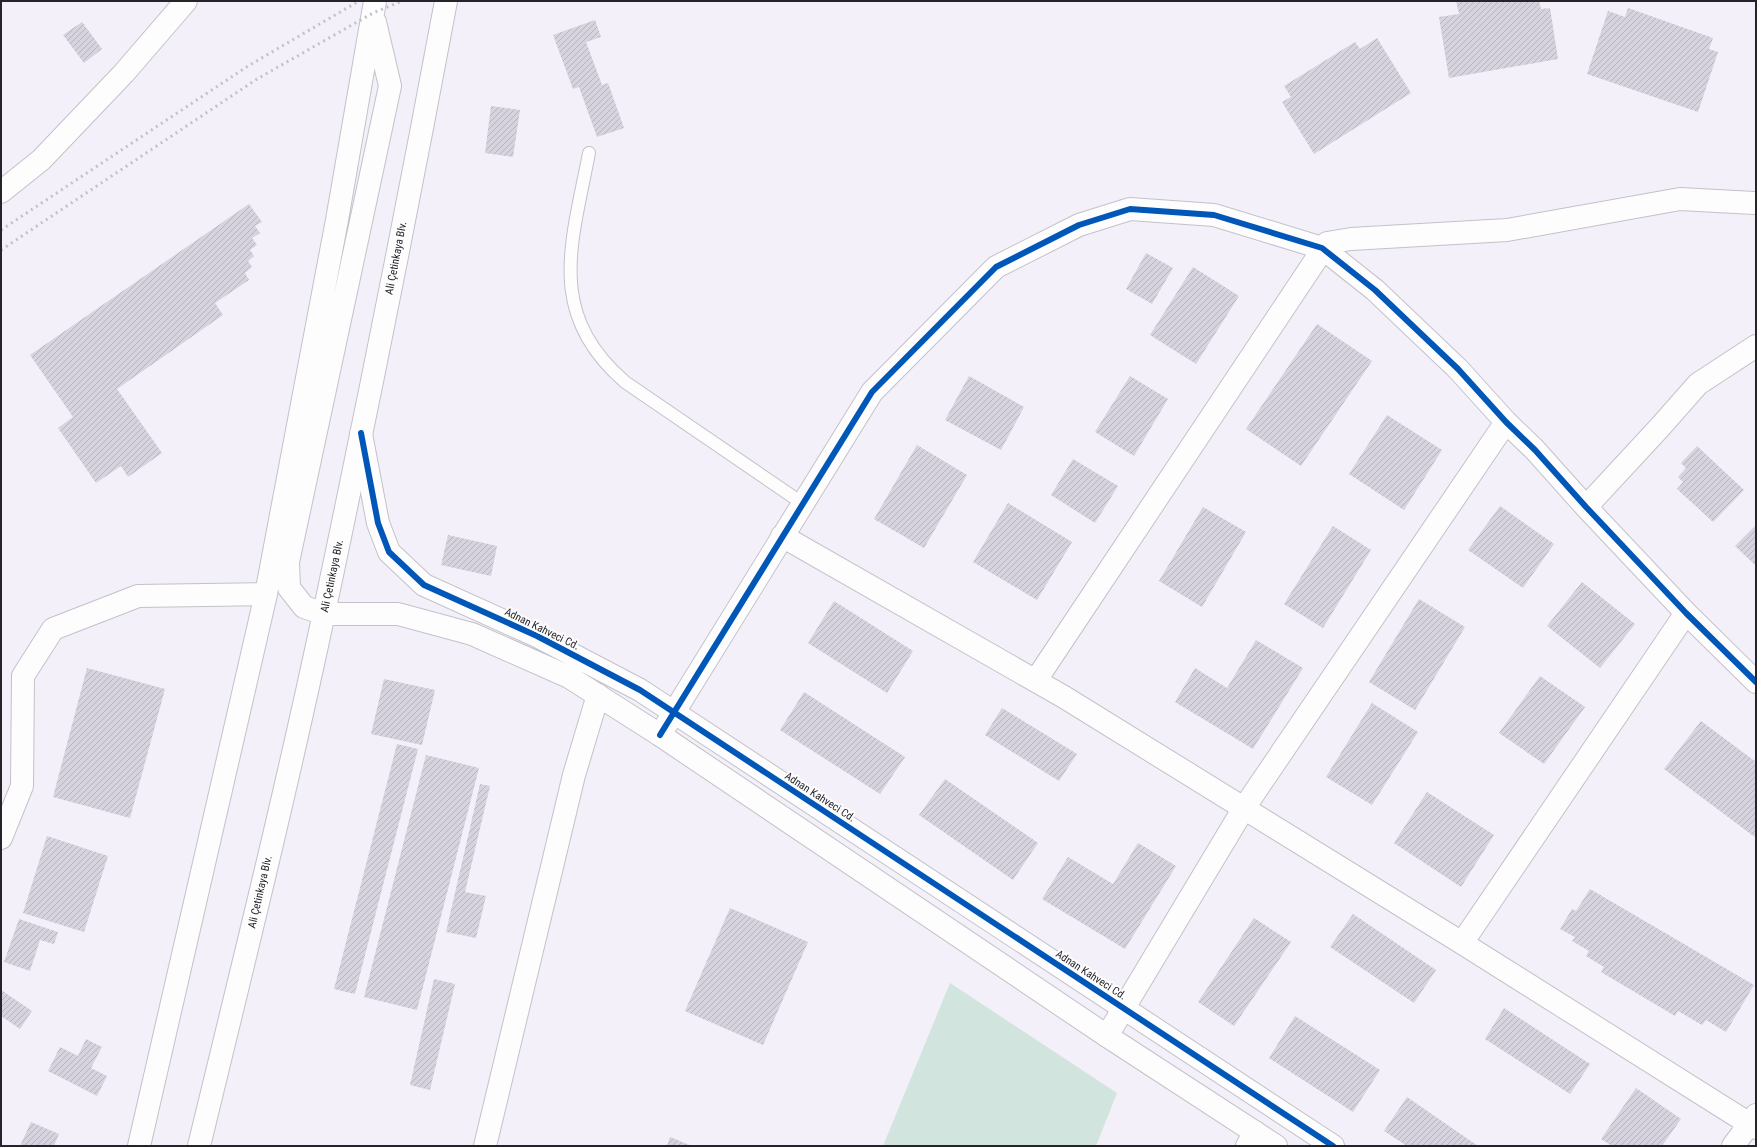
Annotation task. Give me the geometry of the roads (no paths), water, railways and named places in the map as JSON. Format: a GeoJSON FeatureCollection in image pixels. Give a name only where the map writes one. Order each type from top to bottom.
{"type":"FeatureCollection","features":[{"type":"Feature","properties":{"kind":"street"},"geometry":{"type":"LineString","coordinates":[[1,192],[41,160],[124,73],[186,1]]}},
{"type":"Feature","properties":{"kind":"street","name":"Ali Çetinkaya Blv."},"geometry":{"type":"LineString","coordinates":[[198,1146],[265,874],[324,614],[417,156],[446,1]]}},
{"type":"Feature","properties":{"kind":"street"},"geometry":{"type":"LineString","coordinates":[[139,1146],[266,594],[336,228],[374,7]]}},
{"type":"Feature","properties":{"kind":"street"},"geometry":{"type":"LineString","coordinates":[[374,7],[390,86],[288,562],[289,588],[304,607],[324,614],[398,614],[472,634],[569,677],[660,735],[1108,1036],[1251,1139],[1276,1146]]}},
{"type":"Feature","properties":{"kind":"street"},"geometry":{"type":"LineString","coordinates":[[1036,680],[1322,248],[1327,243],[1351,239],[1507,230],[1680,199],[1755,200]]}},
{"type":"Feature","properties":{"kind":"street"},"geometry":{"type":"LineString","coordinates":[[660,735],[872,392],[996,267],[1079,225],[1130,209],[1214,215],[1322,248],[1375,290],[1458,368],[1506,422],[1535,450],[1586,507],[1686,613],[1756,682]]}},
{"type":"Feature","properties":{"kind":"street"},"geometry":{"type":"LineString","coordinates":[[1586,507],[1698,384],[1756,346]]}},
{"type":"Feature","properties":{"kind":"street"},"geometry":{"type":"LineString","coordinates":[[1108,1036],[1244,808],[1506,422]]}},
{"type":"Feature","properties":{"kind":"street","name":"Adnan Kahveci Cd."},"geometry":{"type":"LineString","coordinates":[[361,433],[378,523],[389,552],[424,585],[536,636],[640,690],[1333,1146]]}},
{"type":"Feature","properties":{"kind":"street"},"geometry":{"type":"LineString","coordinates":[[782,536],[1036,680],[1754,1123]]}},
{"type":"Feature","properties":{"kind":"street"},"geometry":{"type":"LineString","coordinates":[[1,838],[22,786],[23,676],[53,629],[138,596],[266,594]]}},
{"type":"Feature","properties":{"kind":"street"},"geometry":{"type":"LineString","coordinates":[[1462,943],[1686,613]]}},
{"type":"Feature","properties":{"kind":"street"},"geometry":{"type":"LineString","coordinates":[[485,1146],[574,775],[598,695]]}},
{"type":"Feature","properties":{"kind":"street"},"geometry":{"type":"LineString","coordinates":[[1733,1146],[1754,1123]]}},
{"type":"Feature","properties":{"kind":"street"},"geometry":{"type":"LineString","coordinates":[[1743,1146],[1754,1123]]}},
{"type":"Feature","properties":{"kind":"lane"},"geometry":{"type":"LineString","coordinates":[[588,153],[570,255],[570,279],[573,303],[580,325],[589,342],[611,370],[625,382],[802,504]]}},
{"type":"Feature","properties":{"kind":"railway"},"geometry":{"type":"LineString","coordinates":[[1,230],[248,66],[359,1]]}},
{"type":"Feature","properties":{"kind":"railway"},"geometry":{"type":"LineString","coordinates":[[1,250],[257,79],[373,13],[402,1]]}}]}
